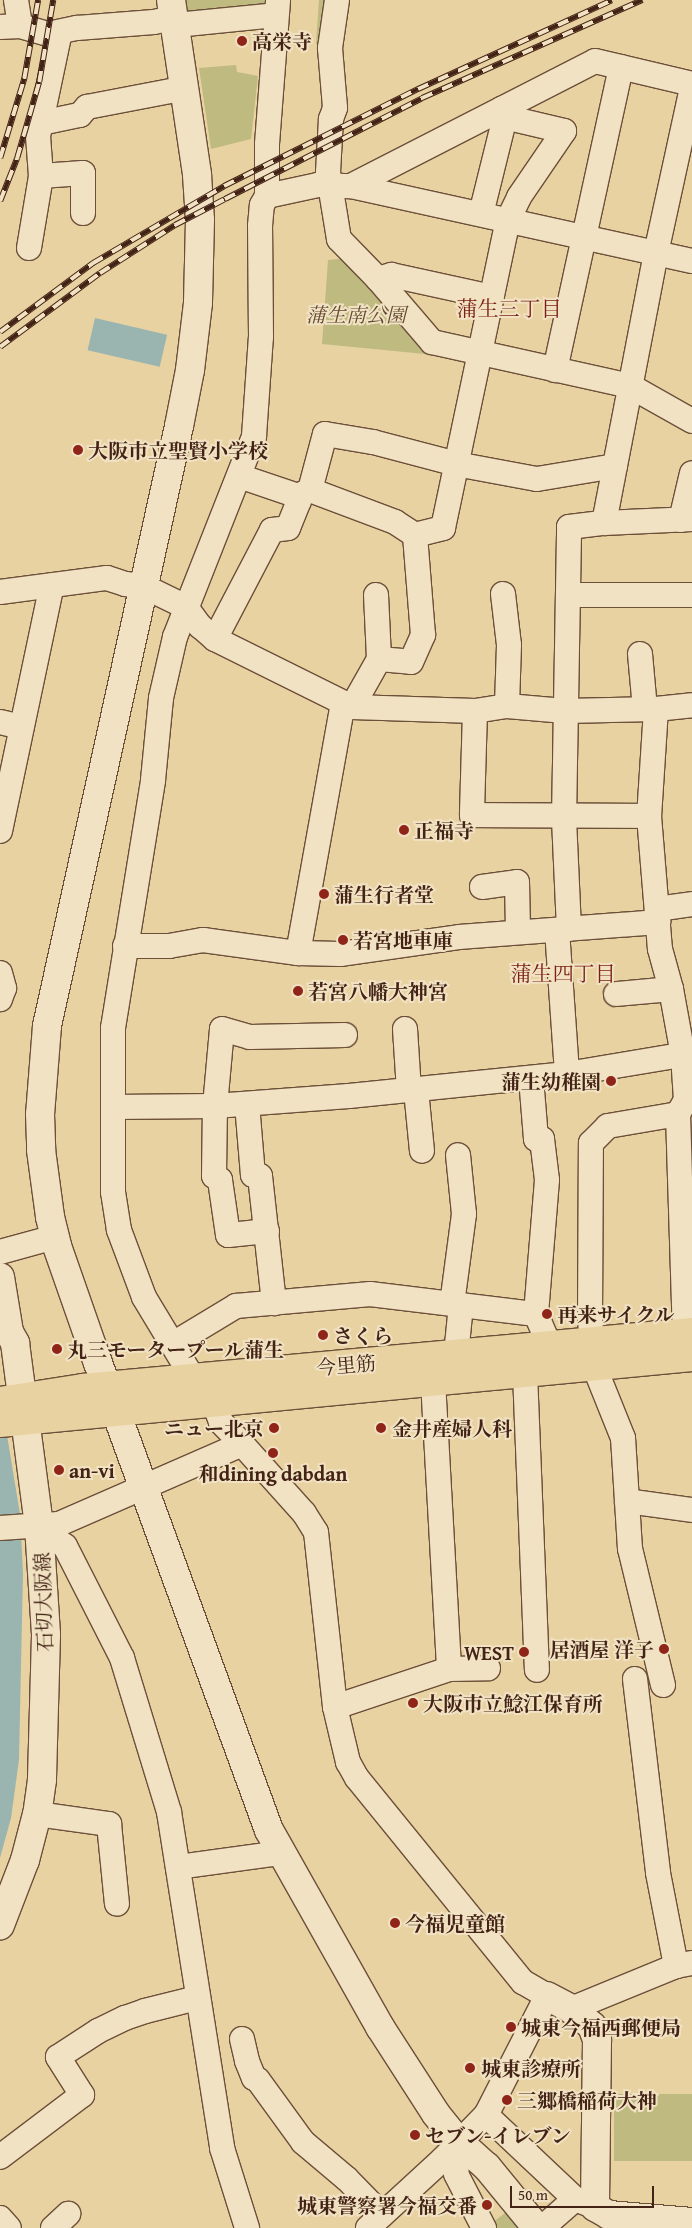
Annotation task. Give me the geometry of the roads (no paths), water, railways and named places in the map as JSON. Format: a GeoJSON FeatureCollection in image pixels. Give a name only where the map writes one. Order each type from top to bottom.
{"type":"FeatureCollection","features":[{"type":"Feature","properties":{"kind":"main road","name":"今里筋"},"geometry":{"type":"LineString","coordinates":[[10,1410],[116,1412],[525,1373],[593,1353],[690,1341]]}},
{"type":"Feature","properties":{"kind":"main road","name":"今里筋"},"geometry":{"type":"LineString","coordinates":[[10,1410],[107,1386],[194,1380],[548,1345],[593,1353]]}},
{"type":"Feature","properties":{"kind":"street"},"geometry":{"type":"LineString","coordinates":[[16,0],[10,27],[48,34],[173,15],[277,8],[267,144],[267,196],[262,205],[260,226],[261,337],[254,436],[175,637],[161,698],[153,780],[113,1028],[113,1192],[119,1230],[144,1297],[194,1380],[214,1402],[221,1422],[304,1513],[316,1532],[335,1707],[348,1762],[357,1778],[523,1982],[571,2009],[592,2026],[597,2040],[597,2212]]}},
{"type":"Feature","properties":{"kind":"street"},"geometry":{"type":"LineString","coordinates":[[337,0],[330,48],[335,108],[331,119],[329,163],[341,187],[339,239],[378,279],[432,342],[630,386],[692,421]]}},
{"type":"Feature","properties":{"kind":"street"},"geometry":{"type":"LineString","coordinates":[[173,15],[197,175],[200,220],[198,303],[190,370],[44,1041],[40,1114],[42,1150],[55,1237],[116,1412],[269,1830],[280,1853],[397,2056],[436,2114],[459,2142],[487,2167],[537,2228]]}},
{"type":"Feature","properties":{"kind":"street"},"geometry":{"type":"LineString","coordinates":[[29,248],[41,176],[38,136],[60,32]]}},
{"type":"Feature","properties":{"kind":"street"},"geometry":{"type":"LineString","coordinates":[[341,187],[504,113],[595,61],[692,84]]}},
{"type":"Feature","properties":{"kind":"street"},"geometry":{"type":"LineString","coordinates":[[555,370],[621,67]]}},
{"type":"Feature","properties":{"kind":"street"},"geometry":{"type":"LineString","coordinates":[[604,523],[656,253],[692,88]]}},
{"type":"Feature","properties":{"kind":"street"},"geometry":{"type":"LineString","coordinates":[[41,123],[80,115],[87,107],[170,91]]}},
{"type":"Feature","properties":{"kind":"street"},"geometry":{"type":"LineString","coordinates":[[482,214],[504,113]]}},
{"type":"Feature","properties":{"kind":"street"},"geometry":{"type":"LineString","coordinates":[[239,476],[304,493],[395,522],[415,535],[443,528],[508,220],[519,197],[564,131],[504,113]]}},
{"type":"Feature","properties":{"kind":"street"},"geometry":{"type":"LineString","coordinates":[[41,176],[83,173],[83,213]]}},
{"type":"Feature","properties":{"kind":"street"},"geometry":{"type":"LineString","coordinates":[[267,196],[318,185],[341,187],[482,214],[692,260]]}},
{"type":"Feature","properties":{"kind":"street"},"geometry":{"type":"LineString","coordinates":[[378,279],[391,275],[492,298]]}},
{"type":"Feature","properties":{"kind":"street"},"geometry":{"type":"LineString","coordinates":[[215,639],[272,530],[288,528],[304,493],[325,434],[373,442],[456,464],[537,479],[615,466]]}},
{"type":"Feature","properties":{"kind":"street"},"geometry":{"type":"LineString","coordinates":[[567,1074],[563,930],[569,527],[604,523],[687,519],[692,472]]}},
{"type":"Feature","properties":{"kind":"street"},"geometry":{"type":"LineString","coordinates":[[380,659],[411,662],[423,636],[415,535]]}},
{"type":"Feature","properties":{"kind":"street"},"geometry":{"type":"LineString","coordinates":[[0,592],[107,578],[125,584],[143,586],[186,607],[200,626],[215,639],[348,705],[475,711],[507,706],[565,711],[650,709],[692,705]]}},
{"type":"Feature","properties":{"kind":"street"},"geometry":{"type":"LineString","coordinates":[[0,831],[11,724],[52,585]]}},
{"type":"Feature","properties":{"kind":"street"},"geometry":{"type":"LineString","coordinates":[[503,594],[509,644],[507,706]]}},
{"type":"Feature","properties":{"kind":"street"},"geometry":{"type":"LineString","coordinates":[[298,953],[348,705],[380,659],[376,595]]}},
{"type":"Feature","properties":{"kind":"street"},"geometry":{"type":"LineString","coordinates":[[568,595],[692,595]]}},
{"type":"Feature","properties":{"kind":"street"},"geometry":{"type":"LineString","coordinates":[[640,654],[650,709],[649,816],[660,949],[687,1054],[685,1104],[690,1341]]}},
{"type":"Feature","properties":{"kind":"street"},"geometry":{"type":"LineString","coordinates":[[475,711],[472,815],[564,814],[649,816]]}},
{"type":"Feature","properties":{"kind":"street"},"geometry":{"type":"LineString","coordinates":[[482,887],[517,882],[518,931]]}},
{"type":"Feature","properties":{"kind":"street"},"geometry":{"type":"LineString","coordinates":[[125,946],[170,946],[203,940],[298,953],[340,954],[458,936],[518,931],[563,930],[657,916],[692,904]]}},
{"type":"Feature","properties":{"kind":"street"},"geometry":{"type":"LineString","coordinates":[[0,973],[4,988],[0,999]]}},
{"type":"Feature","properties":{"kind":"street"},"geometry":{"type":"LineString","coordinates":[[616,994],[671,989]]}},
{"type":"Feature","properties":{"kind":"street"},"geometry":{"type":"LineString","coordinates":[[267,1231],[228,1235],[220,1180],[214,1176],[215,1106],[222,1029],[250,1037],[345,1035]]}},
{"type":"Feature","properties":{"kind":"street"},"geometry":{"type":"LineString","coordinates":[[405,1029],[422,1151]]}},
{"type":"Feature","properties":{"kind":"street"},"geometry":{"type":"LineString","coordinates":[[113,1107],[215,1106],[412,1090],[567,1074],[687,1054]]}},
{"type":"Feature","properties":{"kind":"street"},"geometry":{"type":"LineString","coordinates":[[531,1078],[536,1139],[542,1139],[546,1180],[536,1314],[548,1345]]}},
{"type":"Feature","properties":{"kind":"street"},"geometry":{"type":"LineString","coordinates":[[247,1104],[253,1175],[260,1176],[274,1303]]}},
{"type":"Feature","properties":{"kind":"street"},"geometry":{"type":"LineString","coordinates":[[663,1685],[630,1549],[623,1438],[593,1353],[591,1143],[608,1126],[685,1104]]}},
{"type":"Feature","properties":{"kind":"street"},"geometry":{"type":"LineString","coordinates":[[456,1354],[457,1305],[464,1214],[458,1155]]}},
{"type":"Feature","properties":{"kind":"street"},"geometry":{"type":"LineString","coordinates":[[0,1252],[55,1237]]}},
{"type":"Feature","properties":{"kind":"street","name":"石切大阪線"},"geometry":{"type":"LineString","coordinates":[[0,1277],[9,1332],[15,1343],[10,1410],[32,1526],[46,1635],[42,1780],[37,1814],[25,1860],[0,1925]]}},
{"type":"Feature","properties":{"kind":"street"},"geometry":{"type":"LineString","coordinates":[[173,1344],[236,1306],[370,1294],[536,1314]]}},
{"type":"Feature","properties":{"kind":"street"},"geometry":{"type":"LineString","coordinates":[[525,1373],[537,1670]]}},
{"type":"Feature","properties":{"kind":"street"},"geometry":{"type":"LineString","coordinates":[[433,1381],[449,1669]]}},
{"type":"Feature","properties":{"kind":"street"},"geometry":{"type":"LineString","coordinates":[[0,1528],[59,1524],[242,1444]]}},
{"type":"Feature","properties":{"kind":"street"},"geometry":{"type":"LineString","coordinates":[[627,1502],[692,1510]]}},
{"type":"Feature","properties":{"kind":"street"},"geometry":{"type":"LineString","coordinates":[[32,1526],[66,1546],[122,1658],[169,1812],[222,2148],[247,2228]]}},
{"type":"Feature","properties":{"kind":"street"},"geometry":{"type":"LineString","coordinates":[[335,1707],[449,1669],[488,1668]]}},
{"type":"Feature","properties":{"kind":"street"},"geometry":{"type":"LineString","coordinates":[[571,2009],[684,1964],[658,1873],[636,1680]]}},
{"type":"Feature","properties":{"kind":"street"},"geometry":{"type":"LineString","coordinates":[[37,1814],[109,1824],[117,1904]]}},
{"type":"Feature","properties":{"kind":"street"},"geometry":{"type":"LineString","coordinates":[[178,1868],[280,1853]]}},
{"type":"Feature","properties":{"kind":"street"},"geometry":{"type":"LineString","coordinates":[[209,2056],[243,2044],[254,2078],[258,2080],[302,2142],[347,2179],[375,2221],[486,2114],[547,1996]]}},
{"type":"Feature","properties":{"kind":"street"},"geometry":{"type":"LineString","coordinates":[[0,2157],[82,2095],[58,2057],[98,2031],[125,2018],[144,2010],[197,1998]]}},
{"type":"Feature","properties":{"kind":"street"},"geometry":{"type":"LineString","coordinates":[[486,2114],[597,2212]]}},
{"type":"Feature","properties":{"kind":"street"},"geometry":{"type":"LineString","coordinates":[[459,2142],[456,2174],[484,2228]]}},
{"type":"Feature","properties":{"kind":"street"},"geometry":{"type":"LineString","coordinates":[[542,2228],[597,2212],[678,2224]]}},
{"type":"Feature","properties":{"kind":"water"},"geometry":{"type":"Polygon","coordinates":[[[95,318],[167,335],[160,367],[88,350],[95,318]]]}},
{"type":"Feature","properties":{"kind":"water"},"geometry":{"type":"Polygon","coordinates":[[[0,1393],[20,1514],[23,1573],[19,1760],[11,1818],[0,1858],[0,1393]]]}},
{"type":"Feature","properties":{"kind":"railway"},"geometry":{"type":"LineString","coordinates":[[0,158],[24,79],[38,0]]}},
{"type":"Feature","properties":{"kind":"railway"},"geometry":{"type":"LineString","coordinates":[[0,201],[17,158],[39,82],[53,0]]}},
{"type":"Feature","properties":{"kind":"railway"},"geometry":{"type":"LineString","coordinates":[[0,332],[93,263],[224,186],[418,89],[612,0]]}},
{"type":"Feature","properties":{"kind":"railway"},"geometry":{"type":"LineString","coordinates":[[0,347],[100,273],[175,225],[422,98],[642,0]]}},
{"type":"Feature","properties":{"kind":"place","name":"高栄寺"},"geometry":{"type":"Point","coordinates":[242,41]}},
{"type":"Feature","properties":{"kind":"place","name":"大阪市立聖賢小学校"},"geometry":{"type":"Point","coordinates":[78,450]}},
{"type":"Feature","properties":{"kind":"place","name":"正福寺"},"geometry":{"type":"Point","coordinates":[404,830]}},
{"type":"Feature","properties":{"kind":"place","name":"蒲生行者堂"},"geometry":{"type":"Point","coordinates":[324,894]}},
{"type":"Feature","properties":{"kind":"place","name":"若宮地車庫"},"geometry":{"type":"Point","coordinates":[343,940]}},
{"type":"Feature","properties":{"kind":"place","name":"若宮八幡大神宮"},"geometry":{"type":"Point","coordinates":[298,991]}},
{"type":"Feature","properties":{"kind":"place","name":"蒲生幼稚園"},"geometry":{"type":"Point","coordinates":[611,1081]}},
{"type":"Feature","properties":{"kind":"place","name":"再来サイクル"},"geometry":{"type":"Point","coordinates":[547,1314]}},
{"type":"Feature","properties":{"kind":"place","name":"さくら"},"geometry":{"type":"Point","coordinates":[323,1335]}},
{"type":"Feature","properties":{"kind":"place","name":"丸三モータープール蒲生"},"geometry":{"type":"Point","coordinates":[57,1349]}},
{"type":"Feature","properties":{"kind":"place","name":"ニュー北京"},"geometry":{"type":"Point","coordinates":[274,1428]}},
{"type":"Feature","properties":{"kind":"place","name":"金井産婦人科"},"geometry":{"type":"Point","coordinates":[381,1428]}},
{"type":"Feature","properties":{"kind":"place","name":"和dining dabdan"},"geometry":{"type":"Point","coordinates":[273,1453]}},
{"type":"Feature","properties":{"kind":"place","name":"an-vi"},"geometry":{"type":"Point","coordinates":[59,1470]}},
{"type":"Feature","properties":{"kind":"place","name":"居酒屋 洋子"},"geometry":{"type":"Point","coordinates":[664,1649]}},
{"type":"Feature","properties":{"kind":"place","name":"WEST"},"geometry":{"type":"Point","coordinates":[524,1652]}},
{"type":"Feature","properties":{"kind":"place","name":"大阪市立鯰江保育所"},"geometry":{"type":"Point","coordinates":[413,1703]}},
{"type":"Feature","properties":{"kind":"place","name":"今福児童館"},"geometry":{"type":"Point","coordinates":[395,1923]}},
{"type":"Feature","properties":{"kind":"place","name":"城東今福西郵便局"},"geometry":{"type":"Point","coordinates":[511,2027]}},
{"type":"Feature","properties":{"kind":"place","name":"城東診療所"},"geometry":{"type":"Point","coordinates":[470,2068]}},
{"type":"Feature","properties":{"kind":"place","name":"三郷橋稲荷大神"},"geometry":{"type":"Point","coordinates":[507,2100]}},
{"type":"Feature","properties":{"kind":"place","name":"セブン-イレブン"},"geometry":{"type":"Point","coordinates":[415,2135]}},
{"type":"Feature","properties":{"kind":"place","name":"城東警察署今福交番"},"geometry":{"type":"Point","coordinates":[487,2205]}},
{"type":"Feature","properties":{"kind":"district","name":"蒲生三丁目"},"geometry":{"type":"Point","coordinates":[509,309]}},
{"type":"Feature","properties":{"kind":"district","name":"蒲生四丁目"},"geometry":{"type":"Point","coordinates":[563,974]}},
{"type":"Feature","properties":{"kind":"park label","name":"蒲生南公園"},"geometry":{"type":"Point","coordinates":[356,314]}}]}
